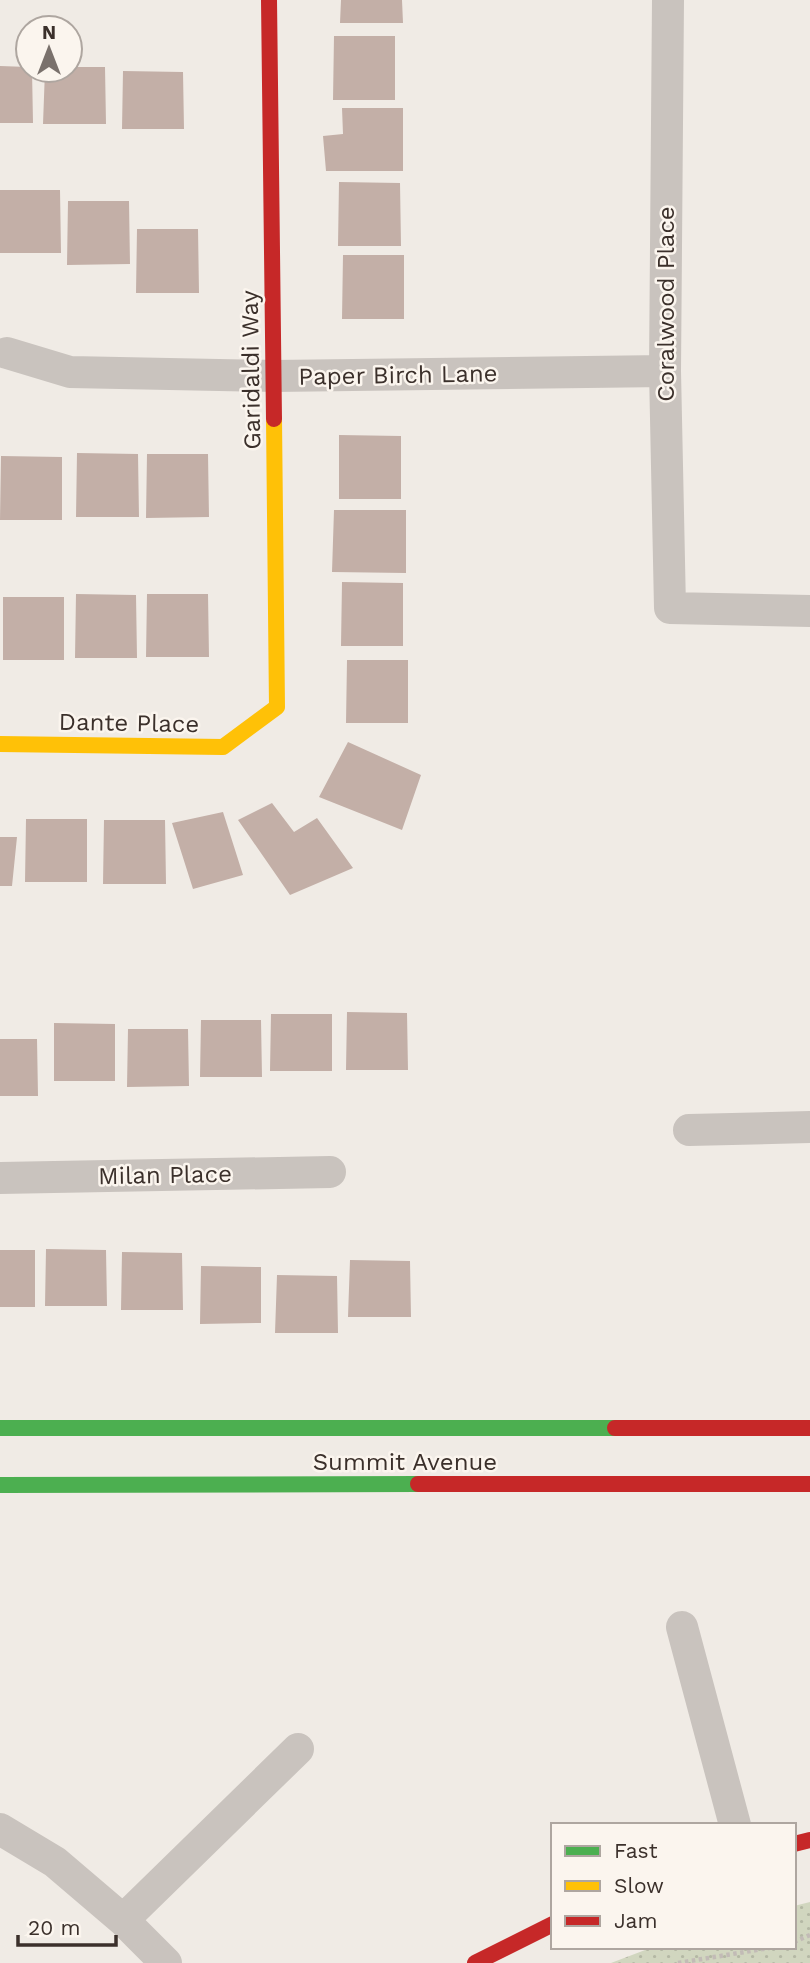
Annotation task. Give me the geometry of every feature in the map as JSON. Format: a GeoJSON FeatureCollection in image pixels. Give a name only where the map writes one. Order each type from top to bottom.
{"type":"FeatureCollection","features":[{"type":"Feature","properties":{"kind":"main road","name":"Garidaldi Way"},"geometry":{"type":"LineString","coordinates":[[251,727],[277,707],[269,0]]}},
{"type":"Feature","properties":{"kind":"main road","name":"Dante Place"},"geometry":{"type":"LineString","coordinates":[[0,744],[223,747],[251,727]]}},
{"type":"Feature","properties":{"kind":"main road","name":"Summit Avenue"},"geometry":{"type":"LineString","coordinates":[[0,1429],[810,1428]]}},
{"type":"Feature","properties":{"kind":"main road","name":"Summit Avenue"},"geometry":{"type":"LineString","coordinates":[[0,1485],[810,1484]]}},
{"type":"Feature","properties":{"kind":"main road"},"geometry":{"type":"LineString","coordinates":[[475,1963],[551,1925]]}},
{"type":"Feature","properties":{"kind":"street","name":"Coralwood Place"},"geometry":{"type":"LineString","coordinates":[[668,0],[665,370],[670,608],[810,611]]}},
{"type":"Feature","properties":{"kind":"street","name":"Paper Birch Lane"},"geometry":{"type":"LineString","coordinates":[[8,353],[70,372],[274,376],[665,370]]}},
{"type":"Feature","properties":{"kind":"street"},"geometry":{"type":"LineString","coordinates":[[689,1130],[810,1127]]}},
{"type":"Feature","properties":{"kind":"street","name":"Milan Place"},"geometry":{"type":"LineString","coordinates":[[0,1178],[330,1172]]}},
{"type":"Feature","properties":{"kind":"street"},"geometry":{"type":"LineString","coordinates":[[682,1628],[734,1823]]}},
{"type":"Feature","properties":{"kind":"street"},"geometry":{"type":"LineString","coordinates":[[123,1920],[298,1749]]}},
{"type":"Feature","properties":{"kind":"street"},"geometry":{"type":"LineString","coordinates":[[0,1829],[55,1862],[123,1920],[166,1963]]}},
{"type":"Feature","properties":{"kind":"path"},"geometry":{"type":"LineString","coordinates":[[678,1963],[763,1949]]}},
{"type":"Feature","properties":{"kind":"green space"},"geometry":{"type":"Polygon","coordinates":[[[810,1902],[810,1963],[611,1963],[648,1949],[796,1949],[796,1906],[810,1902]]]}},
{"type":"Feature","properties":{"kind":"building"},"geometry":{"type":"Polygon","coordinates":[[[341,0],[402,0],[403,23],[340,23],[341,0]]]}},
{"type":"Feature","properties":{"kind":"building"},"geometry":{"type":"Polygon","coordinates":[[[334,36],[395,36],[395,100],[333,100],[334,36]]]}},
{"type":"Feature","properties":{"kind":"building"},"geometry":{"type":"Polygon","coordinates":[[[0,66],[14,66],[14,84],[32,84],[33,123],[0,123],[0,66]]]}},
{"type":"Feature","properties":{"kind":"building"},"geometry":{"type":"Polygon","coordinates":[[[84,67],[105,67],[106,124],[43,124],[44,84],[84,84],[84,67]]]}},
{"type":"Feature","properties":{"kind":"building"},"geometry":{"type":"Polygon","coordinates":[[[123,71],[183,72],[184,129],[122,129],[123,71]]]}},
{"type":"Feature","properties":{"kind":"building"},"geometry":{"type":"Polygon","coordinates":[[[342,108],[403,108],[403,171],[326,171],[323,136],[343,134],[342,108]]]}},
{"type":"Feature","properties":{"kind":"building"},"geometry":{"type":"Polygon","coordinates":[[[339,182],[400,183],[401,246],[338,246],[339,182]]]}},
{"type":"Feature","properties":{"kind":"building"},"geometry":{"type":"Polygon","coordinates":[[[0,190],[60,190],[61,253],[0,253],[0,190]]]}},
{"type":"Feature","properties":{"kind":"building"},"geometry":{"type":"Polygon","coordinates":[[[68,201],[129,201],[130,264],[67,265],[68,201]]]}},
{"type":"Feature","properties":{"kind":"building"},"geometry":{"type":"Polygon","coordinates":[[[137,229],[198,229],[199,293],[136,293],[137,229]]]}},
{"type":"Feature","properties":{"kind":"building"},"geometry":{"type":"Polygon","coordinates":[[[343,255],[404,255],[404,319],[342,319],[343,255]]]}},
{"type":"Feature","properties":{"kind":"building"},"geometry":{"type":"Polygon","coordinates":[[[339,435],[401,436],[401,499],[339,499],[339,435]]]}},
{"type":"Feature","properties":{"kind":"building"},"geometry":{"type":"Polygon","coordinates":[[[77,453],[138,454],[139,517],[76,517],[77,453]]]}},
{"type":"Feature","properties":{"kind":"building"},"geometry":{"type":"Polygon","coordinates":[[[147,454],[208,454],[209,517],[146,518],[147,454]]]}},
{"type":"Feature","properties":{"kind":"building"},"geometry":{"type":"Polygon","coordinates":[[[1,456],[62,457],[62,520],[0,520],[1,456]]]}},
{"type":"Feature","properties":{"kind":"building"},"geometry":{"type":"Polygon","coordinates":[[[334,510],[406,510],[406,573],[332,572],[334,510]]]}},
{"type":"Feature","properties":{"kind":"building"},"geometry":{"type":"Polygon","coordinates":[[[342,582],[403,583],[403,646],[341,646],[342,582]]]}},
{"type":"Feature","properties":{"kind":"building"},"geometry":{"type":"Polygon","coordinates":[[[76,594],[136,595],[137,658],[75,658],[76,594]]]}},
{"type":"Feature","properties":{"kind":"building"},"geometry":{"type":"Polygon","coordinates":[[[147,594],[208,594],[209,657],[146,657],[147,594]]]}},
{"type":"Feature","properties":{"kind":"building"},"geometry":{"type":"Polygon","coordinates":[[[3,597],[64,597],[64,660],[3,660],[3,597]]]}},
{"type":"Feature","properties":{"kind":"building"},"geometry":{"type":"Polygon","coordinates":[[[347,660],[408,660],[408,723],[346,723],[347,660]]]}},
{"type":"Feature","properties":{"kind":"building"},"geometry":{"type":"Polygon","coordinates":[[[348,742],[421,775],[402,830],[319,797],[348,742]]]}},
{"type":"Feature","properties":{"kind":"building"},"geometry":{"type":"Polygon","coordinates":[[[272,803],[294,832],[317,818],[353,868],[290,895],[238,820],[272,803]]]}},
{"type":"Feature","properties":{"kind":"building"},"geometry":{"type":"Polygon","coordinates":[[[223,812],[243,875],[193,889],[172,823],[223,812]]]}},
{"type":"Feature","properties":{"kind":"building"},"geometry":{"type":"Polygon","coordinates":[[[26,819],[87,819],[87,882],[25,882],[26,819]]]}},
{"type":"Feature","properties":{"kind":"building"},"geometry":{"type":"Polygon","coordinates":[[[104,820],[165,820],[166,884],[103,884],[104,820]]]}},
{"type":"Feature","properties":{"kind":"building"},"geometry":{"type":"Polygon","coordinates":[[[0,837],[17,837],[12,886],[0,886],[0,837]]]}},
{"type":"Feature","properties":{"kind":"building"},"geometry":{"type":"Polygon","coordinates":[[[347,1012],[407,1013],[408,1070],[346,1070],[347,1012]]]}},
{"type":"Feature","properties":{"kind":"building"},"geometry":{"type":"Polygon","coordinates":[[[271,1014],[332,1014],[332,1071],[270,1071],[271,1014]]]}},
{"type":"Feature","properties":{"kind":"building"},"geometry":{"type":"Polygon","coordinates":[[[201,1020],[261,1020],[262,1077],[200,1077],[201,1020]]]}},
{"type":"Feature","properties":{"kind":"building"},"geometry":{"type":"Polygon","coordinates":[[[54,1023],[115,1024],[115,1081],[54,1081],[54,1023]]]}},
{"type":"Feature","properties":{"kind":"building"},"geometry":{"type":"Polygon","coordinates":[[[128,1029],[188,1029],[189,1086],[127,1087],[128,1029]]]}},
{"type":"Feature","properties":{"kind":"building"},"geometry":{"type":"Polygon","coordinates":[[[0,1039],[37,1039],[38,1096],[0,1096],[0,1039]]]}},
{"type":"Feature","properties":{"kind":"building"},"geometry":{"type":"Polygon","coordinates":[[[46,1249],[106,1250],[107,1306],[45,1306],[46,1249]]]}},
{"type":"Feature","properties":{"kind":"building"},"geometry":{"type":"Polygon","coordinates":[[[0,1250],[35,1250],[35,1307],[0,1307],[0,1250]]]}},
{"type":"Feature","properties":{"kind":"building"},"geometry":{"type":"Polygon","coordinates":[[[122,1252],[182,1253],[183,1310],[121,1310],[122,1252]]]}},
{"type":"Feature","properties":{"kind":"building"},"geometry":{"type":"Polygon","coordinates":[[[350,1260],[410,1261],[411,1317],[348,1317],[350,1260]]]}},
{"type":"Feature","properties":{"kind":"building"},"geometry":{"type":"Polygon","coordinates":[[[201,1266],[261,1267],[261,1323],[200,1324],[201,1266]]]}},
{"type":"Feature","properties":{"kind":"building"},"geometry":{"type":"Polygon","coordinates":[[[277,1275],[337,1276],[338,1333],[275,1333],[277,1275]]]}},
{"type":"Feature","properties":{"kind":"traffic: fast"},"geometry":{"type":"LineString","coordinates":[[0,1428],[615,1428]]}},
{"type":"Feature","properties":{"kind":"traffic: fast"},"geometry":{"type":"LineString","coordinates":[[0,1485],[418,1484]]}},
{"type":"Feature","properties":{"kind":"traffic: slow"},"geometry":{"type":"LineString","coordinates":[[0,744],[223,747],[277,707],[274,419]]}},
{"type":"Feature","properties":{"kind":"traffic: jam"},"geometry":{"type":"LineString","coordinates":[[269,0],[274,419]]}},
{"type":"Feature","properties":{"kind":"traffic: jam"},"geometry":{"type":"LineString","coordinates":[[615,1428],[810,1428]]}},
{"type":"Feature","properties":{"kind":"traffic: jam"},"geometry":{"type":"LineString","coordinates":[[418,1484],[810,1484]]}},
{"type":"Feature","properties":{"kind":"traffic: jam"},"geometry":{"type":"LineString","coordinates":[[796,1844],[810,1840]]}},
{"type":"Feature","properties":{"kind":"traffic: jam"},"geometry":{"type":"LineString","coordinates":[[475,1963],[551,1925]]}}]}
